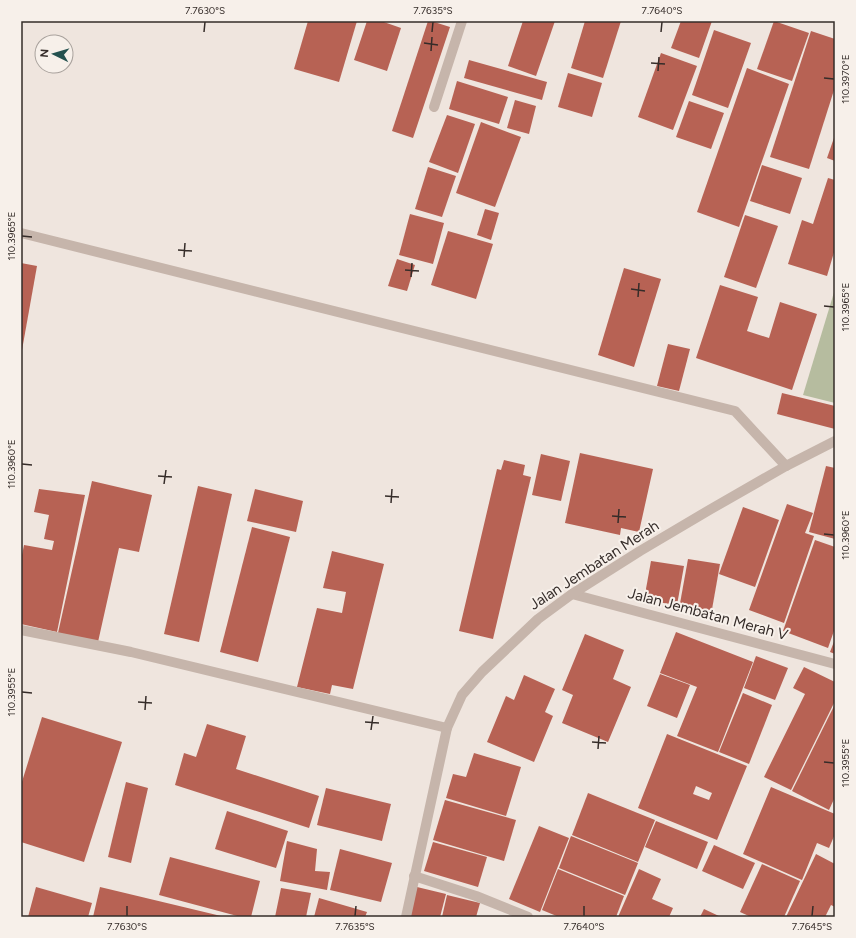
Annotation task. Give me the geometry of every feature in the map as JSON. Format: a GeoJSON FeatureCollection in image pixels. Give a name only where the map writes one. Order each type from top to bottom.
{"type":"FeatureCollection","features":[{"type":"Feature","properties":{"kind":"street"},"geometry":{"type":"LineString","coordinates":[[434,107],[462,21]]}},
{"type":"Feature","properties":{"kind":"street"},"geometry":{"type":"LineString","coordinates":[[21,233],[735,411],[786,466]]}},
{"type":"Feature","properties":{"kind":"street","name":"Jalan Jembatan Merah"},"geometry":{"type":"LineString","coordinates":[[406,917],[447,728],[462,694],[482,672],[538,619],[572,594],[640,551],[786,466],[835,442]]}},
{"type":"Feature","properties":{"kind":"street","name":"Jalan Jembatan Merah V"},"geometry":{"type":"LineString","coordinates":[[572,594],[835,664]]}},
{"type":"Feature","properties":{"kind":"street"},"geometry":{"type":"LineString","coordinates":[[21,630],[131,652],[447,728]]}},
{"type":"Feature","properties":{"kind":"street"},"geometry":{"type":"LineString","coordinates":[[414,876],[476,896],[528,917]]}},
{"type":"Feature","properties":{"kind":"green space"},"geometry":{"type":"Polygon","coordinates":[[[835,289],[835,403],[803,395],[835,289]]]}},
{"type":"Feature","properties":{"kind":"building"},"geometry":{"type":"Polygon","coordinates":[[[308,21],[357,21],[339,82],[294,69],[308,21]]]}},
{"type":"Feature","properties":{"kind":"building"},"geometry":{"type":"Polygon","coordinates":[[[367,21],[381,21],[401,28],[387,71],[354,60],[367,21]]]}},
{"type":"Feature","properties":{"kind":"building"},"geometry":{"type":"Polygon","coordinates":[[[428,21],[450,27],[413,138],[392,131],[428,21]]]}},
{"type":"Feature","properties":{"kind":"building"},"geometry":{"type":"Polygon","coordinates":[[[523,21],[555,21],[536,76],[508,66],[523,21]]]}},
{"type":"Feature","properties":{"kind":"building"},"geometry":{"type":"Polygon","coordinates":[[[585,21],[621,21],[603,78],[571,68],[585,21]]]}},
{"type":"Feature","properties":{"kind":"building"},"geometry":{"type":"Polygon","coordinates":[[[681,21],[712,21],[699,58],[671,48],[681,21]]]}},
{"type":"Feature","properties":{"kind":"building"},"geometry":{"type":"Polygon","coordinates":[[[774,21],[809,33],[792,81],[757,69],[774,21]]]}},
{"type":"Feature","properties":{"kind":"building"},"geometry":{"type":"Polygon","coordinates":[[[714,30],[751,43],[728,108],[692,95],[714,30]]]}},
{"type":"Feature","properties":{"kind":"building"},"geometry":{"type":"Polygon","coordinates":[[[811,31],[835,39],[835,87],[809,169],[770,157],[811,31]]]}},
{"type":"Feature","properties":{"kind":"building"},"geometry":{"type":"Polygon","coordinates":[[[661,53],[697,66],[673,130],[638,117],[661,53]]]}},
{"type":"Feature","properties":{"kind":"building"},"geometry":{"type":"Polygon","coordinates":[[[469,60],[547,82],[542,100],[464,78],[469,60]]]}},
{"type":"Feature","properties":{"kind":"building"},"geometry":{"type":"Polygon","coordinates":[[[747,68],[789,84],[739,227],[697,212],[747,68]]]}},
{"type":"Feature","properties":{"kind":"building"},"geometry":{"type":"Polygon","coordinates":[[[568,73],[602,83],[592,117],[558,107],[568,73]]]}},
{"type":"Feature","properties":{"kind":"building"},"geometry":{"type":"Polygon","coordinates":[[[457,81],[508,97],[499,124],[449,109],[457,81]]]}},
{"type":"Feature","properties":{"kind":"building"},"geometry":{"type":"Polygon","coordinates":[[[515,100],[536,106],[529,134],[507,128],[515,100]]]}},
{"type":"Feature","properties":{"kind":"building"},"geometry":{"type":"Polygon","coordinates":[[[689,101],[724,113],[711,149],[676,137],[689,101]]]}},
{"type":"Feature","properties":{"kind":"building"},"geometry":{"type":"Polygon","coordinates":[[[447,115],[475,124],[458,173],[429,162],[447,115]]]}},
{"type":"Feature","properties":{"kind":"building"},"geometry":{"type":"Polygon","coordinates":[[[481,122],[521,137],[495,207],[456,193],[481,122]]]}},
{"type":"Feature","properties":{"kind":"building"},"geometry":{"type":"Polygon","coordinates":[[[835,135],[835,161],[827,158],[835,135]]]}},
{"type":"Feature","properties":{"kind":"building"},"geometry":{"type":"Polygon","coordinates":[[[762,165],[802,178],[790,214],[750,201],[762,165]]]}},
{"type":"Feature","properties":{"kind":"building"},"geometry":{"type":"Polygon","coordinates":[[[428,167],[456,176],[442,217],[415,209],[428,167]]]}},
{"type":"Feature","properties":{"kind":"building"},"geometry":{"type":"Polygon","coordinates":[[[828,178],[835,180],[835,249],[827,276],[788,264],[802,220],[813,224],[828,178]]]}},
{"type":"Feature","properties":{"kind":"building"},"geometry":{"type":"Polygon","coordinates":[[[485,209],[499,213],[491,240],[477,235],[485,209]]]}},
{"type":"Feature","properties":{"kind":"building"},"geometry":{"type":"Polygon","coordinates":[[[410,214],[444,223],[433,264],[399,255],[410,214]]]}},
{"type":"Feature","properties":{"kind":"building"},"geometry":{"type":"Polygon","coordinates":[[[745,215],[778,226],[756,288],[724,277],[745,215]]]}},
{"type":"Feature","properties":{"kind":"building"},"geometry":{"type":"Polygon","coordinates":[[[448,231],[493,244],[476,299],[431,285],[448,231]]]}},
{"type":"Feature","properties":{"kind":"building"},"geometry":{"type":"Polygon","coordinates":[[[397,259],[415,265],[407,291],[388,286],[397,259]]]}},
{"type":"Feature","properties":{"kind":"building"},"geometry":{"type":"Polygon","coordinates":[[[21,263],[37,266],[22,350],[21,350],[21,263]]]}},
{"type":"Feature","properties":{"kind":"building"},"geometry":{"type":"Polygon","coordinates":[[[624,268],[661,279],[634,367],[598,355],[624,268]]]}},
{"type":"Feature","properties":{"kind":"building"},"geometry":{"type":"Polygon","coordinates":[[[720,285],[758,297],[747,331],[769,338],[780,302],[817,314],[792,390],[696,358],[720,285]]]}},
{"type":"Feature","properties":{"kind":"building"},"geometry":{"type":"Polygon","coordinates":[[[668,344],[690,349],[679,391],[657,386],[668,344]]]}},
{"type":"Feature","properties":{"kind":"building"},"geometry":{"type":"Polygon","coordinates":[[[782,393],[835,406],[835,429],[777,414],[782,393]]]}},
{"type":"Feature","properties":{"kind":"building"},"geometry":{"type":"Polygon","coordinates":[[[580,453],[653,469],[639,532],[621,528],[620,535],[565,523],[580,453]]]}},
{"type":"Feature","properties":{"kind":"building"},"geometry":{"type":"Polygon","coordinates":[[[541,454],[570,461],[561,501],[532,495],[541,454]]]}},
{"type":"Feature","properties":{"kind":"building"},"geometry":{"type":"Polygon","coordinates":[[[504,460],[525,465],[523,475],[531,477],[493,639],[459,631],[497,469],[501,470],[504,460]]]}},
{"type":"Feature","properties":{"kind":"building"},"geometry":{"type":"Polygon","coordinates":[[[826,466],[835,468],[835,539],[809,532],[826,466]]]}},
{"type":"Feature","properties":{"kind":"building"},"geometry":{"type":"Polygon","coordinates":[[[92,481],[152,495],[139,552],[119,548],[98,642],[58,633],[92,481]]]}},
{"type":"Feature","properties":{"kind":"building"},"geometry":{"type":"Polygon","coordinates":[[[198,486],[232,494],[199,642],[164,634],[198,486]]]}},
{"type":"Feature","properties":{"kind":"building"},"geometry":{"type":"Polygon","coordinates":[[[39,489],[85,495],[57,632],[21,624],[21,560],[24,545],[52,550],[54,541],[44,539],[49,515],[34,512],[39,489]]]}},
{"type":"Feature","properties":{"kind":"building"},"geometry":{"type":"Polygon","coordinates":[[[255,489],[303,501],[296,532],[247,521],[255,489]]]}},
{"type":"Feature","properties":{"kind":"building"},"geometry":{"type":"Polygon","coordinates":[[[787,504],[813,513],[805,533],[814,536],[784,623],[749,610],[787,504]]]}},
{"type":"Feature","properties":{"kind":"building"},"geometry":{"type":"Polygon","coordinates":[[[743,507],[779,520],[755,587],[719,574],[743,507]]]}},
{"type":"Feature","properties":{"kind":"building"},"geometry":{"type":"Polygon","coordinates":[[[252,527],[290,537],[258,662],[220,652],[252,527]]]}},
{"type":"Feature","properties":{"kind":"building"},"geometry":{"type":"Polygon","coordinates":[[[815,540],[835,547],[835,628],[828,648],[783,631],[815,540]]]}},
{"type":"Feature","properties":{"kind":"building"},"geometry":{"type":"Polygon","coordinates":[[[332,551],[384,564],[353,689],[332,685],[330,694],[297,687],[317,608],[342,613],[346,592],[323,588],[332,551]]]}},
{"type":"Feature","properties":{"kind":"building"},"geometry":{"type":"Polygon","coordinates":[[[688,559],[720,564],[711,615],[679,609],[688,559]]]}},
{"type":"Feature","properties":{"kind":"building"},"geometry":{"type":"Polygon","coordinates":[[[651,561],[684,566],[677,605],[644,600],[651,561]]]}},
{"type":"Feature","properties":{"kind":"building"},"geometry":{"type":"Polygon","coordinates":[[[676,632],[753,662],[718,752],[677,736],[697,687],[660,673],[676,632]]]}},
{"type":"Feature","properties":{"kind":"building"},"geometry":{"type":"Polygon","coordinates":[[[585,634],[624,650],[613,679],[631,687],[608,742],[562,723],[573,695],[562,690],[585,634]]]}},
{"type":"Feature","properties":{"kind":"building"},"geometry":{"type":"Polygon","coordinates":[[[835,639],[835,654],[830,652],[835,639]]]}},
{"type":"Feature","properties":{"kind":"building"},"geometry":{"type":"Polygon","coordinates":[[[756,656],[788,668],[775,700],[744,688],[756,656]]]}},
{"type":"Feature","properties":{"kind":"building"},"geometry":{"type":"Polygon","coordinates":[[[804,667],[835,682],[835,701],[791,790],[764,777],[805,694],[793,688],[804,667]]]}},
{"type":"Feature","properties":{"kind":"building"},"geometry":{"type":"Polygon","coordinates":[[[660,674],[690,685],[677,718],[647,706],[660,674]]]}},
{"type":"Feature","properties":{"kind":"building"},"geometry":{"type":"Polygon","coordinates":[[[524,675],[555,689],[545,712],[553,716],[534,762],[487,742],[506,696],[514,700],[524,675]]]}},
{"type":"Feature","properties":{"kind":"building"},"geometry":{"type":"Polygon","coordinates":[[[743,693],[772,705],[749,764],[719,752],[743,693]]]}},
{"type":"Feature","properties":{"kind":"building"},"geometry":{"type":"Polygon","coordinates":[[[835,704],[835,797],[829,810],[792,791],[835,704]]]}},
{"type":"Feature","properties":{"kind":"building"},"geometry":{"type":"Polygon","coordinates":[[[42,717],[122,742],[84,862],[21,842],[21,785],[42,717]]]}},
{"type":"Feature","properties":{"kind":"building"},"geometry":{"type":"Polygon","coordinates":[[[207,724],[246,736],[236,769],[319,796],[309,828],[175,785],[184,753],[196,757],[207,724]]]}},
{"type":"Feature","properties":{"kind":"building"},"geometry":{"type":"Polygon","coordinates":[[[667,734],[747,766],[717,840],[638,808],[667,734]],[[696,786],[693,794],[709,800],[712,793],[696,786]]]}},
{"type":"Feature","properties":{"kind":"building"},"geometry":{"type":"Polygon","coordinates":[[[474,753],[521,767],[506,816],[446,798],[453,774],[466,777],[474,753]]]}},
{"type":"Feature","properties":{"kind":"building"},"geometry":{"type":"Polygon","coordinates":[[[126,782],[148,788],[131,863],[108,857],[126,782]]]}},
{"type":"Feature","properties":{"kind":"building"},"geometry":{"type":"Polygon","coordinates":[[[771,787],[835,814],[835,834],[829,848],[817,843],[802,880],[743,854],[771,787]]]}},
{"type":"Feature","properties":{"kind":"building"},"geometry":{"type":"Polygon","coordinates":[[[326,788],[391,804],[382,841],[317,825],[326,788]]]}},
{"type":"Feature","properties":{"kind":"building"},"geometry":{"type":"Polygon","coordinates":[[[588,793],[655,820],[638,862],[572,835],[588,793]]]}},
{"type":"Feature","properties":{"kind":"building"},"geometry":{"type":"Polygon","coordinates":[[[445,800],[516,820],[504,861],[433,840],[445,800]]]}},
{"type":"Feature","properties":{"kind":"building"},"geometry":{"type":"Polygon","coordinates":[[[227,811],[288,831],[276,868],[215,849],[227,811]]]}},
{"type":"Feature","properties":{"kind":"building"},"geometry":{"type":"Polygon","coordinates":[[[656,821],[708,842],[697,869],[645,847],[656,821]]]}},
{"type":"Feature","properties":{"kind":"building"},"geometry":{"type":"Polygon","coordinates":[[[539,826],[569,838],[540,912],[509,899],[539,826]]]}},
{"type":"Feature","properties":{"kind":"building"},"geometry":{"type":"Polygon","coordinates":[[[571,836],[638,863],[625,895],[559,868],[571,836]]]}},
{"type":"Feature","properties":{"kind":"building"},"geometry":{"type":"Polygon","coordinates":[[[287,841],[317,849],[315,871],[330,872],[327,890],[280,881],[287,841]]]}},
{"type":"Feature","properties":{"kind":"building"},"geometry":{"type":"Polygon","coordinates":[[[433,842],[487,857],[478,887],[424,871],[433,842]]]}},
{"type":"Feature","properties":{"kind":"building"},"geometry":{"type":"Polygon","coordinates":[[[714,845],[755,863],[743,889],[702,871],[714,845]]]}},
{"type":"Feature","properties":{"kind":"building"},"geometry":{"type":"Polygon","coordinates":[[[340,849],[392,863],[381,902],[330,890],[340,849]]]}},
{"type":"Feature","properties":{"kind":"building"},"geometry":{"type":"Polygon","coordinates":[[[816,854],[835,864],[835,907],[831,905],[825,917],[786,917],[816,854]]]}},
{"type":"Feature","properties":{"kind":"building"},"geometry":{"type":"Polygon","coordinates":[[[170,857],[260,881],[251,917],[241,917],[159,895],[170,857]]]}},
{"type":"Feature","properties":{"kind":"building"},"geometry":{"type":"Polygon","coordinates":[[[762,864],[800,881],[784,917],[751,917],[740,912],[762,864]]]}},
{"type":"Feature","properties":{"kind":"building"},"geometry":{"type":"Polygon","coordinates":[[[558,869],[624,896],[616,917],[559,917],[542,910],[558,869]]]}},
{"type":"Feature","properties":{"kind":"building"},"geometry":{"type":"Polygon","coordinates":[[[639,869],[661,879],[652,899],[673,908],[669,917],[618,917],[639,869]]]}},
{"type":"Feature","properties":{"kind":"building"},"geometry":{"type":"Polygon","coordinates":[[[36,887],[92,903],[88,917],[28,917],[36,887]]]}},
{"type":"Feature","properties":{"kind":"building"},"geometry":{"type":"Polygon","coordinates":[[[100,887],[221,916],[221,917],[93,917],[100,887]]]}},
{"type":"Feature","properties":{"kind":"building"},"geometry":{"type":"Polygon","coordinates":[[[417,887],[446,894],[440,917],[409,917],[417,887]]]}},
{"type":"Feature","properties":{"kind":"building"},"geometry":{"type":"Polygon","coordinates":[[[281,888],[311,893],[306,917],[275,917],[281,888]]]}},
{"type":"Feature","properties":{"kind":"building"},"geometry":{"type":"Polygon","coordinates":[[[447,895],[480,903],[476,917],[442,917],[447,895]]]}},
{"type":"Feature","properties":{"kind":"building"},"geometry":{"type":"Polygon","coordinates":[[[319,898],[367,912],[365,917],[314,917],[319,898]]]}},
{"type":"Feature","properties":{"kind":"building"},"geometry":{"type":"Polygon","coordinates":[[[704,909],[721,917],[700,917],[704,909]]]}}]}
